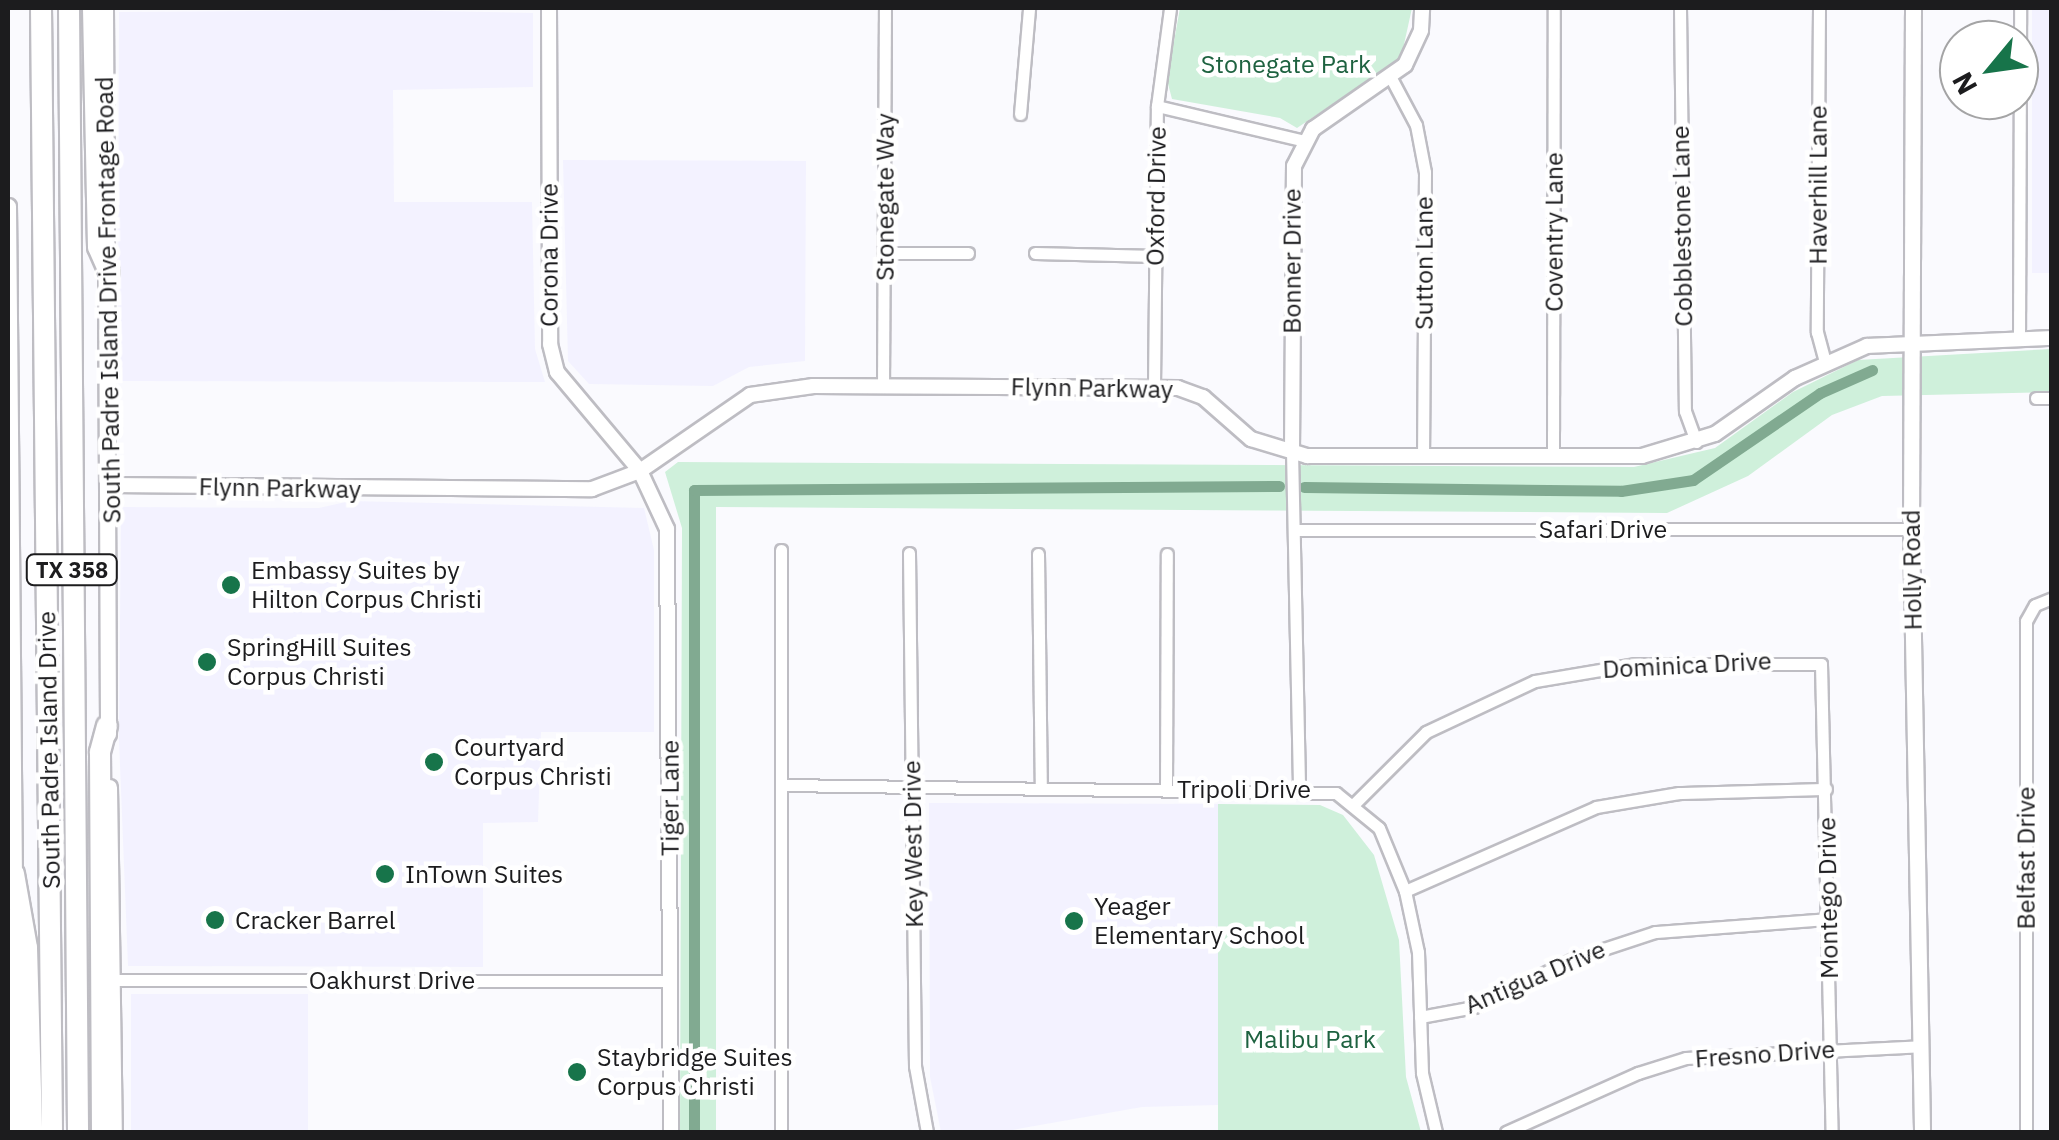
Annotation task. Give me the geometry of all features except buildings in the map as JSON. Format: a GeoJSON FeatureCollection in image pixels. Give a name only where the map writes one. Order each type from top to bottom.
{"type":"FeatureCollection","features":[{"type":"Feature","properties":{"kind":"highway","name":"South Padre Island Drive"},"geometry":{"type":"LineString","coordinates":[[41,8],[52,1132]]}},
{"type":"Feature","properties":{"kind":"highway","name":"South Padre Island Drive"},"geometry":{"type":"LineString","coordinates":[[69,8],[78,1132]]}},
{"type":"Feature","properties":{"kind":"highway"},"geometry":{"type":"LineString","coordinates":[[93,8],[98,247],[108,272]]}},
{"type":"Feature","properties":{"kind":"highway"},"geometry":{"type":"LineString","coordinates":[[102,1132],[100,752],[107,726]]}},
{"type":"Feature","properties":{"kind":"highway"},"geometry":{"type":"LineString","coordinates":[[11,874],[26,948],[32,1132]]}},
{"type":"Feature","properties":{"kind":"main road","name":"South Padre Island Drive Frontage Road"},"geometry":{"type":"LineString","coordinates":[[105,8],[111,485],[107,726],[116,980],[114,1132]]}},
{"type":"Feature","properties":{"kind":"main road","name":"Holly Road"},"geometry":{"type":"LineString","coordinates":[[1913,8],[1911,529],[1922,1132]]}},
{"type":"Feature","properties":{"kind":"main road"},"geometry":{"type":"LineString","coordinates":[[8,206],[15,1132]]}},
{"type":"Feature","properties":{"kind":"street","name":"Corona Drive"},"geometry":{"type":"LineString","coordinates":[[549,8],[550,344],[572,396],[640,471]]}},
{"type":"Feature","properties":{"kind":"street","name":"Stonegate Way"},"geometry":{"type":"LineString","coordinates":[[883,386],[885,8]]}},
{"type":"Feature","properties":{"kind":"street"},"geometry":{"type":"LineString","coordinates":[[1020,114],[1029,8]]}},
{"type":"Feature","properties":{"kind":"street","name":"Oxford Drive"},"geometry":{"type":"LineString","coordinates":[[1154,386],[1157,106],[1170,8]]}},
{"type":"Feature","properties":{"kind":"street"},"geometry":{"type":"LineString","coordinates":[[1157,106],[1305,142],[1330,114],[1391,78],[1415,49],[1422,8]]}},
{"type":"Feature","properties":{"kind":"street","name":"Coventry Lane"},"geometry":{"type":"LineString","coordinates":[[1553,456],[1554,8]]}},
{"type":"Feature","properties":{"kind":"street","name":"Cobblestone Lane"},"geometry":{"type":"LineString","coordinates":[[1680,8],[1685,411],[1696,442]]}},
{"type":"Feature","properties":{"kind":"street","name":"Haverhill Lane"},"geometry":{"type":"LineString","coordinates":[[1819,8],[1817,332],[1825,362]]}},
{"type":"Feature","properties":{"kind":"street"},"geometry":{"type":"LineString","coordinates":[[2020,8],[2020,338]]}},
{"type":"Feature","properties":{"kind":"street","name":"Sutton Lane"},"geometry":{"type":"LineString","coordinates":[[1391,78],[1416,125],[1425,172],[1423,456]]}},
{"type":"Feature","properties":{"kind":"street","name":"Bonner Drive"},"geometry":{"type":"LineString","coordinates":[[1292,451],[1292,186],[1305,142]]}},
{"type":"Feature","properties":{"kind":"street"},"geometry":{"type":"LineString","coordinates":[[886,253],[968,253]]}},
{"type":"Feature","properties":{"kind":"street"},"geometry":{"type":"LineString","coordinates":[[1035,254],[1156,256]]}},
{"type":"Feature","properties":{"kind":"street","name":"Flynn Parkway"},"geometry":{"type":"LineString","coordinates":[[111,485],[570,492],[640,471],[750,396],[778,388],[883,386],[1154,386],[1193,392],[1251,439],[1292,451],[1423,456],[1642,456],[1696,442],[1825,362],[1868,346],[1912,341],[2052,338]]}},
{"type":"Feature","properties":{"kind":"street"},"geometry":{"type":"LineString","coordinates":[[2036,398],[2052,398]]}},
{"type":"Feature","properties":{"kind":"street"},"geometry":{"type":"LineString","coordinates":[[1292,451],[1299,788]]}},
{"type":"Feature","properties":{"kind":"street","name":"Tiger Lane"},"geometry":{"type":"LineString","coordinates":[[640,471],[667,529],[671,1132]]}},
{"type":"Feature","properties":{"kind":"street","name":"Safari Drive"},"geometry":{"type":"LineString","coordinates":[[1294,530],[1911,529]]}},
{"type":"Feature","properties":{"kind":"street"},"geometry":{"type":"LineString","coordinates":[[781,1132],[782,550]]}},
{"type":"Feature","properties":{"kind":"street","name":"Key West Drive"},"geometry":{"type":"LineString","coordinates":[[910,554],[916,1066],[927,1132]]}},
{"type":"Feature","properties":{"kind":"street"},"geometry":{"type":"LineString","coordinates":[[1038,554],[1041,788]]}},
{"type":"Feature","properties":{"kind":"street"},"geometry":{"type":"LineString","coordinates":[[1166,554],[1166,789]]}},
{"type":"Feature","properties":{"kind":"street","name":"Belfast Drive"},"geometry":{"type":"LineString","coordinates":[[2026,1132],[2026,621],[2035,605],[2052,598]]}},
{"type":"Feature","properties":{"kind":"street","name":"Dominica Drive"},"geometry":{"type":"LineString","coordinates":[[1355,803],[1426,732],[1535,681],[1636,664],[1821,664]]}},
{"type":"Feature","properties":{"kind":"street","name":"Montego Drive"},"geometry":{"type":"LineString","coordinates":[[1821,664],[1832,1132]]}},
{"type":"Feature","properties":{"kind":"street","name":"Tripoli Drive"},"geometry":{"type":"LineString","coordinates":[[782,785],[1299,788],[1322,789],[1355,803]]}},
{"type":"Feature","properties":{"kind":"street"},"geometry":{"type":"LineString","coordinates":[[1405,891],[1596,807],[1679,793],[1826,789]]}},
{"type":"Feature","properties":{"kind":"street"},"geometry":{"type":"LineString","coordinates":[[1355,803],[1379,828],[1405,891],[1418,952],[1422,1073],[1436,1132]]}},
{"type":"Feature","properties":{"kind":"street","name":"Antigua Drive"},"geometry":{"type":"LineString","coordinates":[[1420,1017],[1474,1006],[1573,958],[1655,932],[1828,919]]}},
{"type":"Feature","properties":{"kind":"street","name":"Oakhurst Drive"},"geometry":{"type":"LineString","coordinates":[[116,980],[669,980]]}},
{"type":"Feature","properties":{"kind":"street","name":"Fresno Drive"},"geometry":{"type":"LineString","coordinates":[[1506,1132],[1638,1072],[1686,1058],[1920,1046]]}},
{"type":"Feature","properties":{"kind":"shaded area"},"geometry":{"type":"Polygon","coordinates":[[[2032,8],[2051,8],[2051,273],[2032,273],[2032,120],[2039,120],[2039,20],[2032,20],[2032,8]]]}},
{"type":"Feature","properties":{"kind":"shaded area"},"geometry":{"type":"Polygon","coordinates":[[[119,12],[533,13],[533,87],[393,90],[394,202],[532,202],[535,349],[545,382],[118,381],[119,12]]]}},
{"type":"Feature","properties":{"kind":"shaded area"},"geometry":{"type":"Polygon","coordinates":[[[563,160],[806,161],[805,361],[749,367],[713,386],[589,384],[568,361],[563,160]]]}},
{"type":"Feature","properties":{"kind":"shaded area"},"geometry":{"type":"Polygon","coordinates":[[[350,501],[644,508],[654,550],[654,732],[541,732],[538,822],[483,823],[483,967],[128,966],[119,740],[121,507],[319,508],[350,501]]]}},
{"type":"Feature","properties":{"kind":"shaded area","name":"Yeager Elementary School"},"geometry":{"type":"Polygon","coordinates":[[[929,803],[1218,804],[1218,1105],[1142,1107],[1001,1132],[941,1132],[930,1077],[929,803]]]}},
{"type":"Feature","properties":{"kind":"shaded area"},"geometry":{"type":"Polygon","coordinates":[[[131,994],[308,994],[308,1132],[131,1132],[131,994]]]}},
{"type":"Feature","properties":{"kind":"green space","name":"Stonegate Park"},"geometry":{"type":"Polygon","coordinates":[[[1180,8],[1412,8],[1401,58],[1297,128],[1280,118],[1172,99],[1167,80],[1180,8]]]}},
{"type":"Feature","properties":{"kind":"green space"},"geometry":{"type":"Polygon","coordinates":[[[2051,349],[2051,392],[1882,396],[1832,415],[1748,476],[1667,513],[716,507],[716,1132],[680,1132],[682,528],[665,472],[678,462],[1634,467],[1715,448],[1793,392],[1858,360],[2051,349]]]}},
{"type":"Feature","properties":{"kind":"green space","name":"Malibu Park"},"geometry":{"type":"Polygon","coordinates":[[[1218,804],[1320,805],[1343,815],[1374,855],[1399,940],[1406,1077],[1421,1132],[1218,1132],[1218,804]]]}},
{"type":"Feature","properties":{"kind":"waterway"},"geometry":{"type":"LineString","coordinates":[[1304,487],[1621,491],[1693,480],[1820,393],[1872,370]]}},
{"type":"Feature","properties":{"kind":"waterway"},"geometry":{"type":"LineString","coordinates":[[694,1132],[694,490],[1279,486]]}},
{"type":"Feature","properties":{"kind":"place","name":"Embassy Suites by Hilton Corpus Christi"},"geometry":{"type":"Point","coordinates":[231,585]}},
{"type":"Feature","properties":{"kind":"place","name":"SpringHill Suites Corpus Christi"},"geometry":{"type":"Point","coordinates":[207,662]}},
{"type":"Feature","properties":{"kind":"place","name":"Courtyard Corpus Christi"},"geometry":{"type":"Point","coordinates":[434,762]}},
{"type":"Feature","properties":{"kind":"place","name":"InTown Suites"},"geometry":{"type":"Point","coordinates":[385,874]}},
{"type":"Feature","properties":{"kind":"place","name":"Cracker Barrel"},"geometry":{"type":"Point","coordinates":[215,920]}},
{"type":"Feature","properties":{"kind":"place","name":"Yeager Elementary School"},"geometry":{"type":"Point","coordinates":[1074,921]}},
{"type":"Feature","properties":{"kind":"place","name":"Staybridge Suites Corpus Christi"},"geometry":{"type":"Point","coordinates":[577,1072]}}]}
